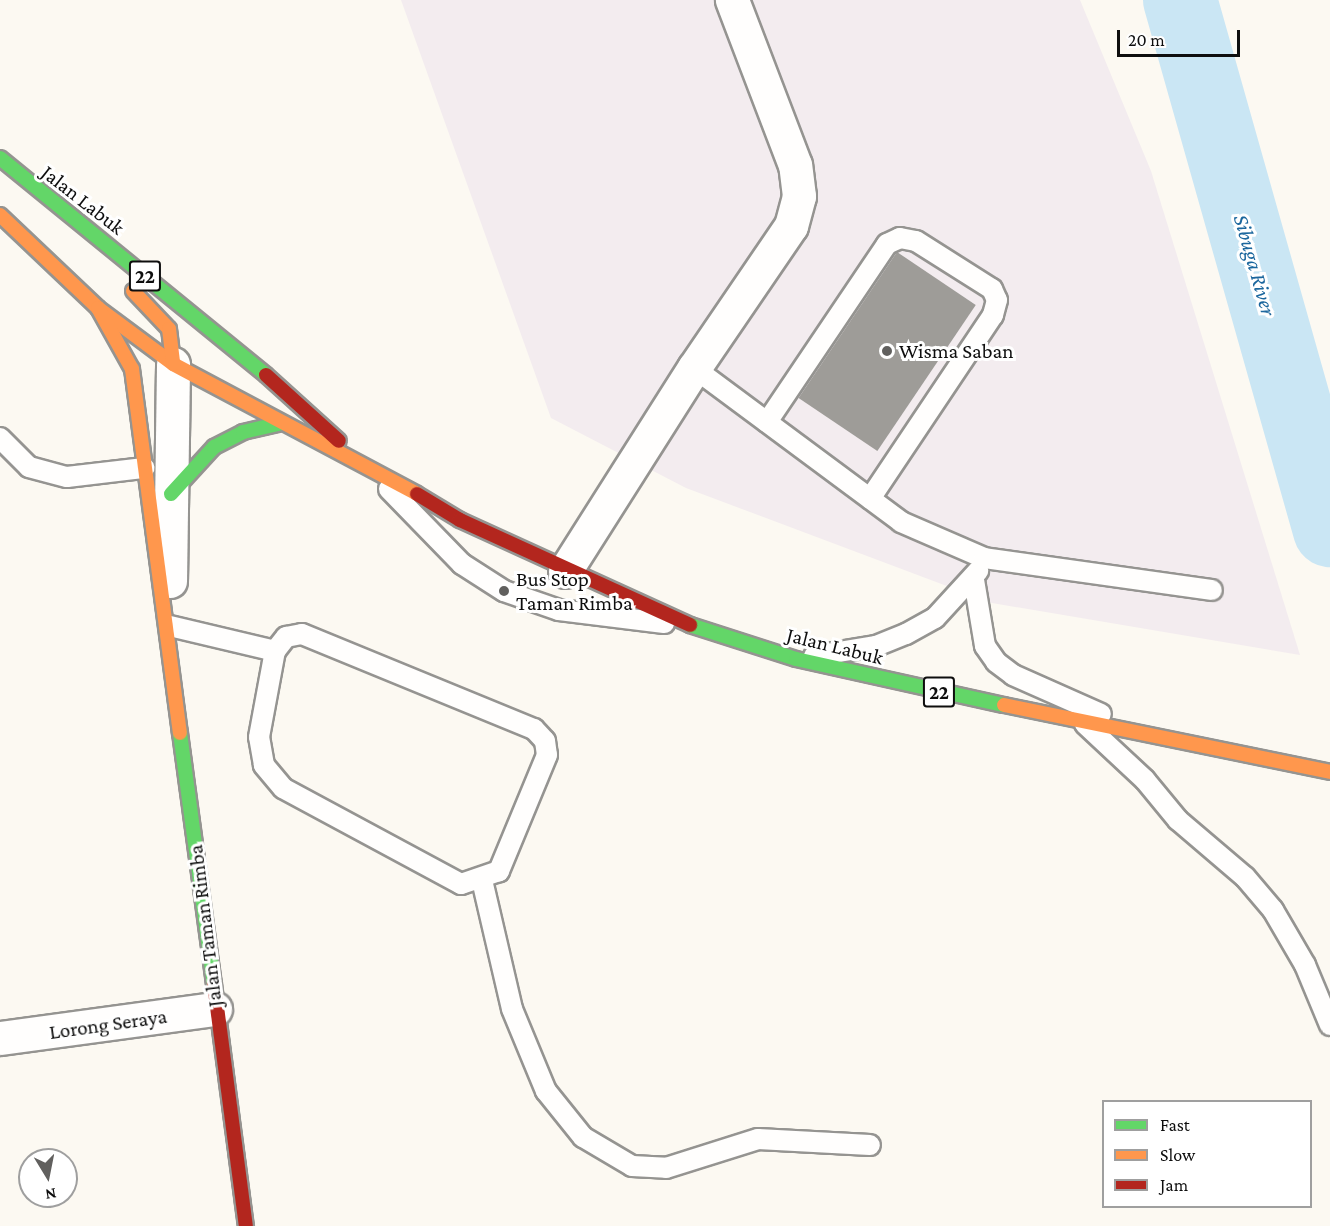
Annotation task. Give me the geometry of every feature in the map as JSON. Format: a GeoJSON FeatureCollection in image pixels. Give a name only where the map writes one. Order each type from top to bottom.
{"type":"FeatureCollection","features":[{"type":"Feature","properties":{"kind":"main road","name":"Jalan Labuk"},"geometry":{"type":"LineString","coordinates":[[0,158],[34,190],[253,364],[363,462],[460,520],[565,571],[693,626],[796,659],[1083,723],[1328,771]]}},
{"type":"Feature","properties":{"kind":"main road"},"geometry":{"type":"LineString","coordinates":[[34,190],[58,226]]}},
{"type":"Feature","properties":{"kind":"main road"},"geometry":{"type":"LineString","coordinates":[[0,215],[98,308],[173,364],[278,424],[363,462]]}},
{"type":"Feature","properties":{"kind":"main road"},"geometry":{"type":"LineString","coordinates":[[121,280],[163,319],[172,341],[173,364]]}},
{"type":"Feature","properties":{"kind":"main road","name":"Jalan Taman Rimba"},"geometry":{"type":"LineString","coordinates":[[98,308],[132,369],[144,468],[170,626],[215,1010],[246,1226]]}},
{"type":"Feature","properties":{"kind":"main road"},"geometry":{"type":"LineString","coordinates":[[171,494],[191,467],[214,447],[243,432],[278,424]]}},
{"type":"Feature","properties":{"kind":"street"},"geometry":{"type":"LineString","coordinates":[[565,571],[693,368],[791,226],[799,196],[795,165],[732,0]]}},
{"type":"Feature","properties":{"kind":"street","name":"Jalan Taman Rimba"},"geometry":{"type":"LineString","coordinates":[[170,626],[173,364]]}},
{"type":"Feature","properties":{"kind":"street","name":"Lorong Seraya"},"geometry":{"type":"LineString","coordinates":[[0,1038],[215,1010]]}},
{"type":"Feature","properties":{"kind":"lane"},"geometry":{"type":"LineString","coordinates":[[767,422],[887,244],[900,238],[916,241],[992,289],[997,300],[993,315],[870,499]]}},
{"type":"Feature","properties":{"kind":"lane"},"geometry":{"type":"LineString","coordinates":[[693,368],[901,522],[984,558],[1212,590]]}},
{"type":"Feature","properties":{"kind":"lane"},"geometry":{"type":"LineString","coordinates":[[0,438],[29,467],[67,477],[144,468]]}},
{"type":"Feature","properties":{"kind":"lane"},"geometry":{"type":"LineString","coordinates":[[363,462],[462,564],[504,591],[559,610],[693,626]]}},
{"type":"Feature","properties":{"kind":"lane"},"geometry":{"type":"LineString","coordinates":[[796,659],[876,646],[906,634],[935,618],[975,580],[984,558]]}},
{"type":"Feature","properties":{"kind":"lane"},"geometry":{"type":"LineString","coordinates":[[975,580],[985,646],[996,662],[1013,675],[1153,736]]}},
{"type":"Feature","properties":{"kind":"lane"},"geometry":{"type":"LineString","coordinates":[[170,626],[274,651]]}},
{"type":"Feature","properties":{"kind":"lane"},"geometry":{"type":"LineString","coordinates":[[302,634],[534,729],[545,741],[548,755],[499,871],[482,880],[461,884],[283,788],[264,765],[259,737],[274,651],[286,637],[302,634]]}},
{"type":"Feature","properties":{"kind":"lane"},"geometry":{"type":"LineString","coordinates":[[1083,723],[1145,780],[1178,820],[1245,877],[1273,910],[1305,965],[1330,1025]]}},
{"type":"Feature","properties":{"kind":"lane"},"geometry":{"type":"LineString","coordinates":[[482,880],[512,1009],[546,1091],[583,1137],[632,1166],[666,1168],[758,1139],[870,1145]]}},
{"type":"Feature","properties":{"kind":"shaded area"},"geometry":{"type":"Polygon","coordinates":[[[401,0],[1080,0],[1151,171],[1300,655],[992,603],[686,488],[551,418],[401,0]]]}},
{"type":"Feature","properties":{"kind":"building","name":"Wisma Saban"},"geometry":{"type":"Polygon","coordinates":[[[897,252],[976,305],[877,451],[799,398],[897,252]]]}},
{"type":"Feature","properties":{"kind":"waterway","name":"Sibuga River"},"geometry":{"type":"LineString","coordinates":[[1180,0],[1330,530]]}},
{"type":"Feature","properties":{"kind":"traffic: fast"},"geometry":{"type":"LineString","coordinates":[[0,158],[266,375]]}},
{"type":"Feature","properties":{"kind":"traffic: fast"},"geometry":{"type":"LineString","coordinates":[[171,494],[214,447],[243,432],[278,424]]}},
{"type":"Feature","properties":{"kind":"traffic: fast"},"geometry":{"type":"LineString","coordinates":[[690,625],[796,659],[1004,705]]}},
{"type":"Feature","properties":{"kind":"traffic: fast"},"geometry":{"type":"LineString","coordinates":[[180,733],[214,984]]}},
{"type":"Feature","properties":{"kind":"traffic: slow"},"geometry":{"type":"LineString","coordinates":[[0,215],[98,308],[173,364],[417,494]]}},
{"type":"Feature","properties":{"kind":"traffic: slow"},"geometry":{"type":"LineString","coordinates":[[133,291],[169,329],[173,364]]}},
{"type":"Feature","properties":{"kind":"traffic: slow"},"geometry":{"type":"LineString","coordinates":[[98,308],[132,369],[180,733]]}},
{"type":"Feature","properties":{"kind":"traffic: slow"},"geometry":{"type":"LineString","coordinates":[[1004,705],[1330,772]]}},
{"type":"Feature","properties":{"kind":"traffic: jam"},"geometry":{"type":"LineString","coordinates":[[266,375],[339,441]]}},
{"type":"Feature","properties":{"kind":"traffic: jam"},"geometry":{"type":"LineString","coordinates":[[417,494],[460,520],[690,625]]}},
{"type":"Feature","properties":{"kind":"traffic: jam"},"geometry":{"type":"LineString","coordinates":[[214,984],[246,1226]]}},
{"type":"Feature","properties":{"kind":"place","name":"Wisma Saban"},"geometry":{"type":"Point","coordinates":[887,351]}},
{"type":"Feature","properties":{"kind":"place","name":"Bus Stop Taman Rimba"},"geometry":{"type":"Point","coordinates":[504,591]}}]}
